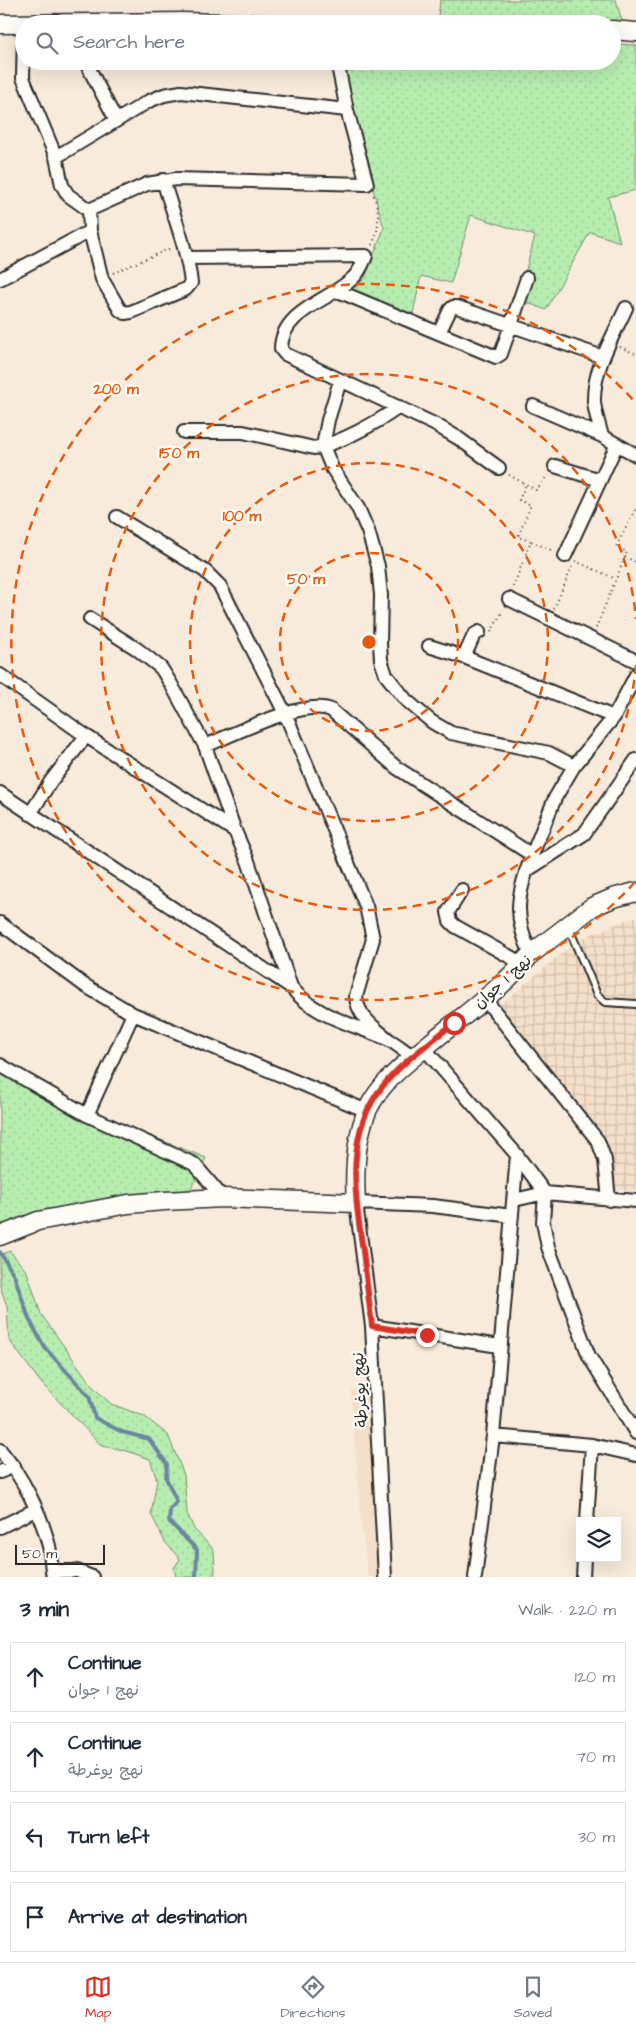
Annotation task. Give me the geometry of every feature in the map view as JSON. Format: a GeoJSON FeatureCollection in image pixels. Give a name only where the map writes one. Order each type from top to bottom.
{"type":"FeatureCollection","features":[{"type":"Feature","properties":{"kind":"street"},"geometry":{"type":"LineString","coordinates":[[0,24],[15,25]]}},
{"type":"Feature","properties":{"kind":"street"},"geometry":{"type":"LineString","coordinates":[[621,31],[636,32]]}},
{"type":"Feature","properties":{"kind":"street"},"geometry":{"type":"LineString","coordinates":[[23,70],[23,78],[56,157],[62,184],[68,194],[89,210],[90,231],[102,279],[120,310],[125,313],[132,312],[189,287],[191,283],[188,258],[163,180]]}},
{"type":"Feature","properties":{"kind":"street"},"geometry":{"type":"LineString","coordinates":[[90,70],[116,120]]}},
{"type":"Feature","properties":{"kind":"street"},"geometry":{"type":"LineString","coordinates":[[89,210],[131,190],[163,180],[366,184],[339,70]]}},
{"type":"Feature","properties":{"kind":"street"},"geometry":{"type":"LineString","coordinates":[[56,157],[149,101],[164,95],[181,92],[347,110]]}},
{"type":"Feature","properties":{"kind":"street"},"geometry":{"type":"LineString","coordinates":[[0,280],[90,231]]}},
{"type":"Feature","properties":{"kind":"street"},"geometry":{"type":"LineString","coordinates":[[188,258],[366,256],[354,278],[338,291],[298,316],[281,340],[281,349],[285,354],[399,407],[458,438],[499,468]]}},
{"type":"Feature","properties":{"kind":"street"},"geometry":{"type":"LineString","coordinates":[[338,291],[496,357],[501,354],[510,324],[528,278]]}},
{"type":"Feature","properties":{"kind":"street"},"geometry":{"type":"LineString","coordinates":[[439,333],[453,307],[510,324],[603,357]]}},
{"type":"Feature","properties":{"kind":"street"},"geometry":{"type":"LineString","coordinates":[[602,436],[594,402],[595,388],[603,357],[626,308]]}},
{"type":"Feature","properties":{"kind":"street"},"geometry":{"type":"LineString","coordinates":[[340,381],[328,420],[323,446],[332,468],[358,508],[368,531],[375,557],[381,595],[380,644],[386,675],[406,700],[432,722],[451,732],[549,753],[574,766]]}},
{"type":"Feature","properties":{"kind":"street"},"geometry":{"type":"LineString","coordinates":[[533,406],[602,436],[636,456]]}},
{"type":"Feature","properties":{"kind":"street"},"geometry":{"type":"LineString","coordinates":[[184,432],[243,432],[314,448],[323,446],[385,417],[399,407]]}},
{"type":"Feature","properties":{"kind":"street"},"geometry":{"type":"LineString","coordinates":[[570,558],[600,480],[617,444]]}},
{"type":"Feature","properties":{"kind":"street"},"geometry":{"type":"LineString","coordinates":[[555,466],[600,480]]}},
{"type":"Feature","properties":{"kind":"street"},"geometry":{"type":"LineString","coordinates":[[117,517],[205,571],[220,586],[285,713],[366,906],[372,928],[371,949],[356,996],[358,1008],[372,1026],[389,1040]]}},
{"type":"Feature","properties":{"kind":"street"},"geometry":{"type":"LineString","coordinates":[[509,600],[636,661]]}},
{"type":"Feature","properties":{"kind":"street"},"geometry":{"type":"LineString","coordinates":[[90,619],[137,649],[161,668],[205,746],[235,831],[248,861],[291,987]]}},
{"type":"Feature","properties":{"kind":"street"},"geometry":{"type":"LineString","coordinates":[[464,657],[474,635],[479,632]]}},
{"type":"Feature","properties":{"kind":"street"},"geometry":{"type":"LineString","coordinates":[[429,646],[464,657],[614,717]]}},
{"type":"Feature","properties":{"kind":"street"},"geometry":{"type":"LineString","coordinates":[[527,959],[518,914],[519,891],[532,855],[555,798],[574,766],[614,717],[636,675]]}},
{"type":"Feature","properties":{"kind":"street"},"geometry":{"type":"LineString","coordinates":[[0,676],[86,736],[235,831]]}},
{"type":"Feature","properties":{"kind":"street"},"geometry":{"type":"LineString","coordinates":[[205,746],[285,713],[321,707],[331,710],[397,768],[532,855]]}},
{"type":"Feature","properties":{"kind":"street"},"geometry":{"type":"LineString","coordinates":[[30,814],[51,781],[86,736]]}},
{"type":"Feature","properties":{"kind":"street"},"geometry":{"type":"LineString","coordinates":[[526,871],[584,834],[636,760]]}},
{"type":"Feature","properties":{"kind":"street"},"geometry":{"type":"LineString","coordinates":[[0,793],[291,987],[301,999],[316,1010],[419,1052],[517,1155],[544,1193],[544,1222],[548,1247],[589,1356],[636,1433]]}},
{"type":"Feature","properties":{"kind":"street"},"geometry":{"type":"LineString","coordinates":[[462,890],[448,912],[450,921],[455,926],[527,959]]}},
{"type":"Feature","properties":{"kind":"street","name":"نهج 1 جوان"},"geometry":{"type":"LineString","coordinates":[[356,1203],[354,1172],[358,1142],[367,1111],[383,1085],[527,959],[592,907],[613,898],[636,892]]}},
{"type":"Feature","properties":{"kind":"street"},"geometry":{"type":"LineString","coordinates":[[0,924],[84,985],[133,1014],[367,1111]]}},
{"type":"Feature","properties":{"kind":"street"},"geometry":{"type":"LineString","coordinates":[[484,998],[598,1140],[605,1160],[609,1200]]}},
{"type":"Feature","properties":{"kind":"street"},"geometry":{"type":"LineString","coordinates":[[87,1115],[133,1014]]}},
{"type":"Feature","properties":{"kind":"street"},"geometry":{"type":"LineString","coordinates":[[0,1065],[87,1115],[194,1164],[223,1198]]}},
{"type":"Feature","properties":{"kind":"street"},"geometry":{"type":"LineString","coordinates":[[475,1577],[493,1436],[499,1346],[517,1155]]}},
{"type":"Feature","properties":{"kind":"street"},"geometry":{"type":"LineString","coordinates":[[514,1200],[544,1193],[636,1201]]}},
{"type":"Feature","properties":{"kind":"street"},"geometry":{"type":"LineString","coordinates":[[3,1235],[38,1222],[128,1204],[223,1198],[433,1206],[512,1216]]}},
{"type":"Feature","properties":{"kind":"street","name":"نهج يوغرطة"},"geometry":{"type":"LineString","coordinates":[[356,1203],[372,1326],[385,1577]]}},
{"type":"Feature","properties":{"kind":"street"},"geometry":{"type":"LineString","coordinates":[[372,1326],[499,1346]]}},
{"type":"Feature","properties":{"kind":"street"},"geometry":{"type":"LineString","coordinates":[[493,1436],[592,1445],[636,1455]]}},
{"type":"Feature","properties":{"kind":"street"},"geometry":{"type":"LineString","coordinates":[[587,1517],[592,1445]]}},
{"type":"Feature","properties":{"kind":"street"},"geometry":{"type":"LineString","coordinates":[[0,1450],[14,1466],[26,1487],[48,1545],[52,1574],[77,1571],[92,1577]]}},
{"type":"Feature","properties":{"kind":"street"},"geometry":{"type":"LineString","coordinates":[[0,1472],[14,1466]]}},
{"type":"Feature","properties":{"kind":"street"},"geometry":{"type":"LineString","coordinates":[[0,1527],[35,1510]]}},
{"type":"Feature","properties":{"kind":"street"},"geometry":{"type":"LineString","coordinates":[[583,1577],[584,1562]]}},
{"type":"Feature","properties":{"kind":"lane"},"geometry":{"type":"LineString","coordinates":[[568,926],[597,995],[605,1002],[613,1004],[636,1004]]}},
{"type":"Feature","properties":{"kind":"path"},"geometry":{"type":"LineString","coordinates":[[366,256],[377,234],[378,211],[375,198]]}},
{"type":"Feature","properties":{"kind":"path"},"geometry":{"type":"LineString","coordinates":[[102,279],[182,243]]}},
{"type":"Feature","properties":{"kind":"path"},"geometry":{"type":"LineString","coordinates":[[610,342],[636,354]]}},
{"type":"Feature","properties":{"kind":"path"},"geometry":{"type":"LineString","coordinates":[[499,468],[525,486],[536,490],[555,466]]}},
{"type":"Feature","properties":{"kind":"path"},"geometry":{"type":"LineString","coordinates":[[525,486],[519,500],[531,506],[518,537],[616,579]]}},
{"type":"Feature","properties":{"kind":"path"},"geometry":{"type":"LineString","coordinates":[[592,639],[627,552],[616,547],[636,508]]}},
{"type":"Feature","properties":{"kind":"path"},"geometry":{"type":"LineString","coordinates":[[479,632],[489,637],[509,600],[531,541]]}},
{"type":"Feature","properties":{"kind":"path"},"geometry":{"type":"LineString","coordinates":[[625,557],[636,562]]}},
{"type":"Feature","properties":{"kind":"path"},"geometry":{"type":"LineString","coordinates":[[550,619],[570,558]]}},
{"type":"Feature","properties":{"kind":"shaded area"},"geometry":{"type":"Polygon","coordinates":[[[636,917],[636,1191],[607,1190],[608,1140],[494,1010],[578,940],[636,917]]]}},
{"type":"Feature","properties":{"kind":"shaded area"},"geometry":{"type":"Polygon","coordinates":[[[373,1385],[389,1577],[368,1577],[360,1510],[351,1390],[373,1385]]]}},
{"type":"Feature","properties":{"kind":"green space"},"geometry":{"type":"Polygon","coordinates":[[[440,0],[616,0],[620,15],[438,15],[440,0]]]}},
{"type":"Feature","properties":{"kind":"green space"},"geometry":{"type":"Polygon","coordinates":[[[621,44],[636,45],[636,190],[608,197],[620,242],[590,232],[546,310],[518,299],[535,236],[471,215],[451,283],[421,276],[412,318],[348,293],[365,278],[384,228],[340,70],[621,70],[621,44]]]}},
{"type":"Feature","properties":{"kind":"green space"},"geometry":{"type":"Polygon","coordinates":[[[0,1058],[55,1093],[96,1114],[206,1158],[189,1192],[29,1216],[0,1225],[0,1058]]]}},
{"type":"Feature","properties":{"kind":"green space"},"geometry":{"type":"Polygon","coordinates":[[[10,1251],[27,1272],[41,1314],[93,1387],[111,1404],[144,1416],[168,1435],[184,1475],[187,1513],[194,1529],[214,1550],[215,1573],[213,1577],[176,1577],[174,1568],[180,1559],[165,1542],[151,1514],[157,1480],[150,1459],[124,1450],[102,1446],[42,1384],[9,1340],[7,1307],[0,1286],[0,1255],[10,1251]]]}},
{"type":"Feature","properties":{"kind":"waterway"},"geometry":{"type":"LineString","coordinates":[[0,1252],[14,1275],[29,1319],[45,1348],[89,1396],[95,1418],[122,1432],[149,1439],[167,1464],[166,1478],[177,1502],[170,1509],[169,1521],[197,1550],[196,1577]]}},
{"type":"Feature","properties":{"kind":"route"},"geometry":{"type":"LineString","coordinates":[[427,1335],[372,1326],[356,1203],[354,1172],[358,1142],[367,1111],[374,1098],[383,1085],[413,1056],[454,1023]]}}]}
